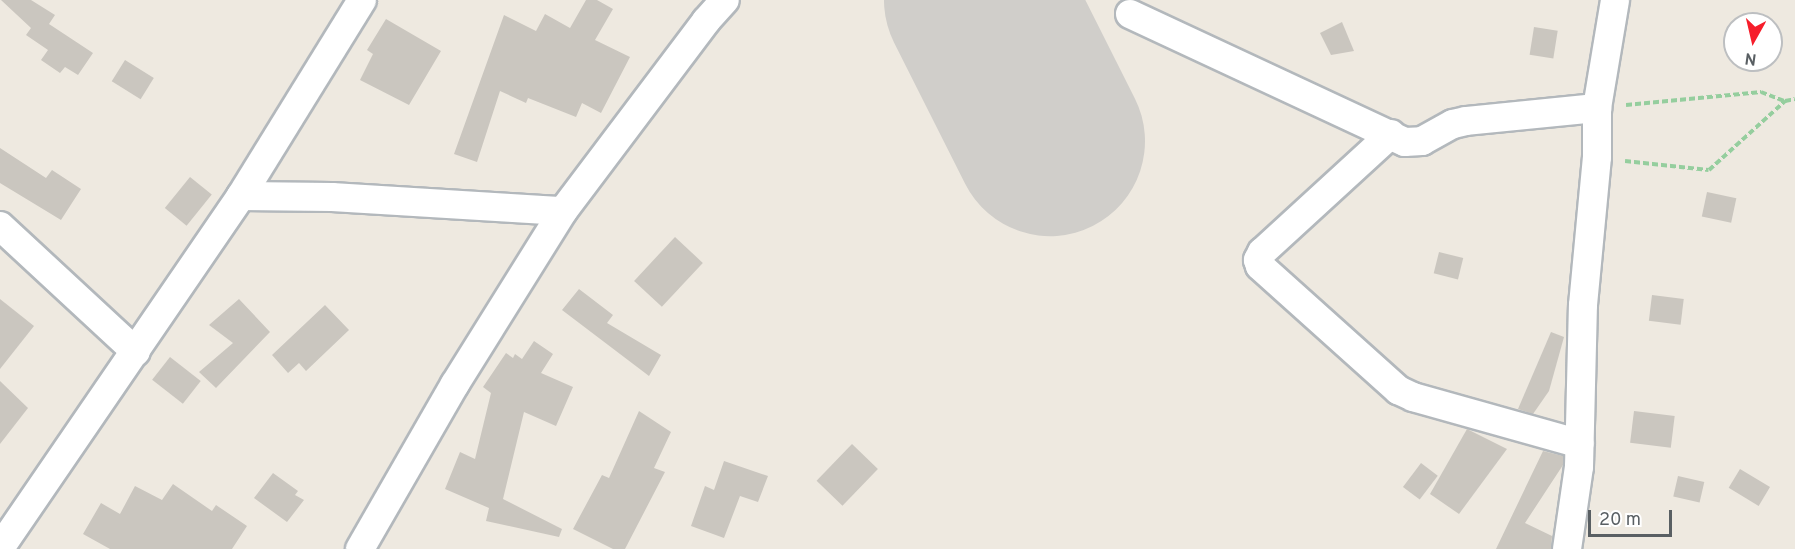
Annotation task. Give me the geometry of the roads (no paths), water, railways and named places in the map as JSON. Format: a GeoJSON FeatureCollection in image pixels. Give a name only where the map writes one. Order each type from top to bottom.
{"type":"FeatureCollection","features":[{"type":"Feature","properties":{"kind":"street"},"geometry":{"type":"LineString","coordinates":[[1,546],[241,196],[362,0]]}},
{"type":"Feature","properties":{"kind":"street"},"geometry":{"type":"LineString","coordinates":[[360,549],[455,384],[563,211],[725,0]]}},
{"type":"Feature","properties":{"kind":"street"},"geometry":{"type":"LineString","coordinates":[[1567,549],[1580,467],[1583,305],[1597,157],[1597,108],[1615,0]]}},
{"type":"Feature","properties":{"kind":"street"},"geometry":{"type":"LineString","coordinates":[[1130,14],[1413,143],[1422,141],[1459,122],[1597,108]]}},
{"type":"Feature","properties":{"kind":"street"},"geometry":{"type":"LineString","coordinates":[[1391,134],[1262,252],[1258,260],[1260,266],[1398,390],[1413,397],[1580,444]]}},
{"type":"Feature","properties":{"kind":"street"},"geometry":{"type":"LineString","coordinates":[[241,196],[332,197],[563,211]]}},
{"type":"Feature","properties":{"kind":"street"},"geometry":{"type":"LineString","coordinates":[[0,226],[136,352]]}}]}
